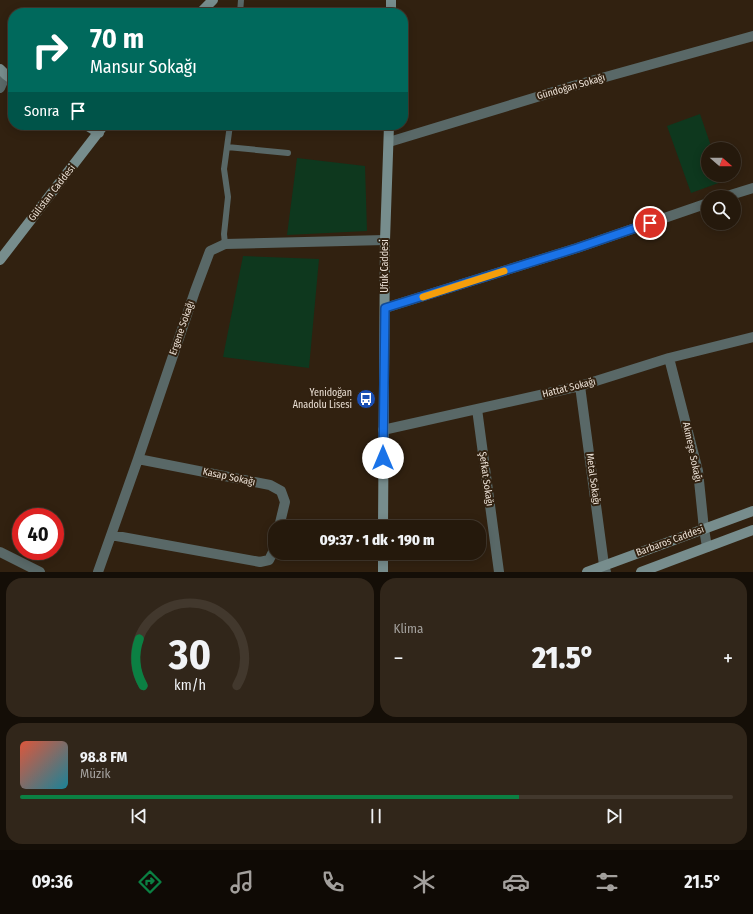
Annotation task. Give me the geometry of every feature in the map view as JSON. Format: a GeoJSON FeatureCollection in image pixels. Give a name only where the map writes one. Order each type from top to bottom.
{"type":"FeatureCollection","features":[{"type":"Feature","properties":{"kind":"street"},"geometry":{"type":"LineString","coordinates":[[205,8],[213,0]]}},
{"type":"Feature","properties":{"kind":"street","name":"Gündoğan Sokağı"},"geometry":{"type":"LineString","coordinates":[[389,142],[573,86],[753,36]]}},
{"type":"Feature","properties":{"kind":"street"},"geometry":{"type":"LineString","coordinates":[[0,88],[6,75]]}},
{"type":"Feature","properties":{"kind":"street","name":"Gülistan Caddesi"},"geometry":{"type":"LineString","coordinates":[[0,260],[101,130]]}},
{"type":"Feature","properties":{"kind":"street","name":"Ufuk Caddesi"},"geometry":{"type":"LineString","coordinates":[[383,520],[385,240],[389,130]]}},
{"type":"Feature","properties":{"kind":"street"},"geometry":{"type":"LineString","coordinates":[[741,192],[753,188]]}},
{"type":"Feature","properties":{"kind":"street"},"geometry":{"type":"LineString","coordinates":[[385,308],[577,248],[701,205]]}},
{"type":"Feature","properties":{"kind":"street"},"geometry":{"type":"LineString","coordinates":[[225,244],[385,240]]}},
{"type":"Feature","properties":{"kind":"street","name":"Ergene Sokağı"},"geometry":{"type":"LineString","coordinates":[[98,572],[210,251],[225,244]]}},
{"type":"Feature","properties":{"kind":"street","name":"Hattat Sokağı"},"geometry":{"type":"LineString","coordinates":[[383,430],[580,386],[669,358],[753,337]]}},
{"type":"Feature","properties":{"kind":"street","name":"Akmeşe Sokağı"},"geometry":{"type":"LineString","coordinates":[[669,358],[698,471],[707,547]]}},
{"type":"Feature","properties":{"kind":"street","name":"Metal Sokağı"},"geometry":{"type":"LineString","coordinates":[[580,386],[605,569]]}},
{"type":"Feature","properties":{"kind":"street","name":"Şefkat Sokağı"},"geometry":{"type":"LineString","coordinates":[[477,410],[499,572]]}},
{"type":"Feature","properties":{"kind":"street","name":"Kasap Sokağı"},"geometry":{"type":"LineString","coordinates":[[138,459],[270,485],[281,491],[285,502],[281,520]]}},
{"type":"Feature","properties":{"kind":"street","name":"Barbaros Caddesi"},"geometry":{"type":"LineString","coordinates":[[587,572],[605,569],[753,511]]}},
{"type":"Feature","properties":{"kind":"street","name":"Barbaros Caddesi"},"geometry":{"type":"LineString","coordinates":[[641,572],[753,530]]}},
{"type":"Feature","properties":{"kind":"street"},"geometry":{"type":"LineString","coordinates":[[111,535],[260,562],[268,560]]}},
{"type":"Feature","properties":{"kind":"street"},"geometry":{"type":"LineString","coordinates":[[0,552],[40,572]]}},
{"type":"Feature","properties":{"kind":"street"},"geometry":{"type":"LineString","coordinates":[[383,560],[383,572]]}},
{"type":"Feature","properties":{"kind":"lane"},"geometry":{"type":"LineString","coordinates":[[225,244],[224,234],[228,197],[224,169],[229,130]]}},
{"type":"Feature","properties":{"kind":"lane"},"geometry":{"type":"LineString","coordinates":[[227,147],[288,153]]}},
{"type":"Feature","properties":{"kind":"green space"},"geometry":{"type":"Polygon","coordinates":[[[700,114],[710,142],[701,142],[701,182],[721,182],[691,193],[667,126],[700,114]]]}},
{"type":"Feature","properties":{"kind":"green space"},"geometry":{"type":"Polygon","coordinates":[[[297,158],[365,166],[367,231],[287,235],[297,158]]]}},
{"type":"Feature","properties":{"kind":"green space"},"geometry":{"type":"Polygon","coordinates":[[[243,256],[319,259],[309,368],[223,357],[243,256]]]}},
{"type":"Feature","properties":{"kind":"slow traffic"},"geometry":{"type":"LineString","coordinates":[[423,297],[504,271]]}},
{"type":"Feature","properties":{"kind":"place","name":"Yenidoğan Anadolu Lisesi"},"geometry":{"type":"Point","coordinates":[366,399]}},
{"type":"Feature","properties":{"kind":"route"},"geometry":{"type":"LineString","coordinates":[[383,458],[385,308],[577,248],[650,223]]}}]}
